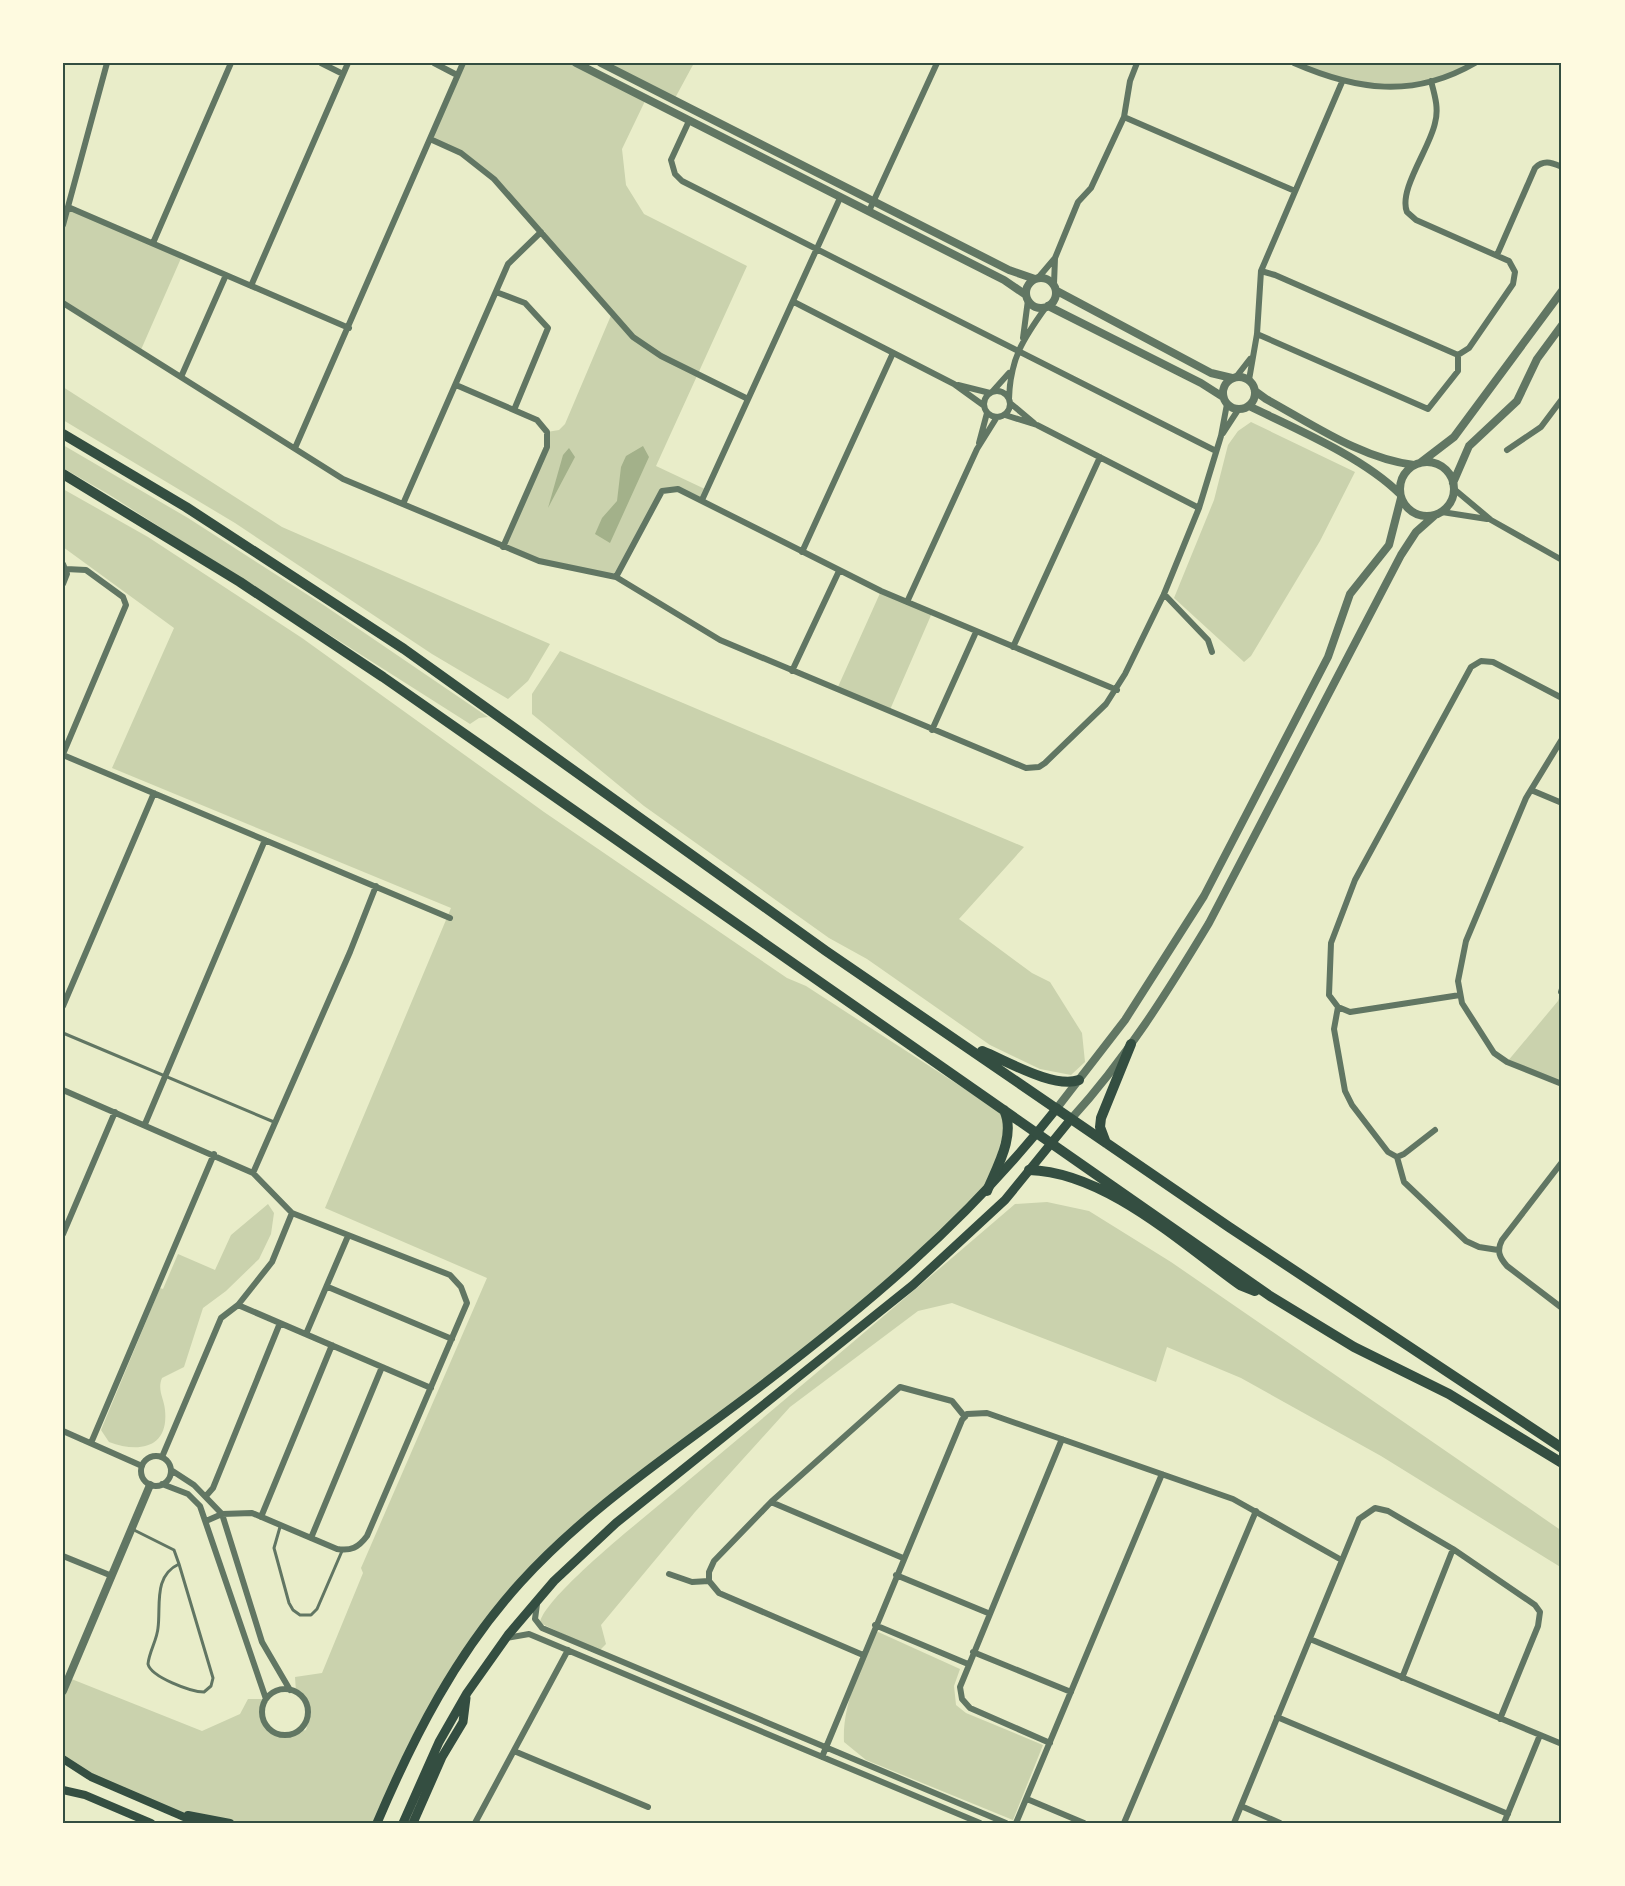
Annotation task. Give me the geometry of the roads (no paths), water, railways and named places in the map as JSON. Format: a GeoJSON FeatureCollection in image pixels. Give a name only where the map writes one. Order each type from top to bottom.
{"type":"FeatureCollection","features":[{"type":"Feature","properties":{"kind":"highway"},"geometry":{"type":"LineString","coordinates":[[63,435],[186,507],[321,593],[473,698],[826,951],[1071,1119],[1562,1449]]}},
{"type":"Feature","properties":{"kind":"highway"},"geometry":{"type":"LineString","coordinates":[[63,474],[240,582],[453,726],[1270,1296],[1354,1347],[1449,1394],[1562,1463]]}},
{"type":"Feature","properties":{"kind":"highway"},"geometry":{"type":"LineString","coordinates":[[962,1043],[1051,1079],[1071,1083],[1079,1080]]}},
{"type":"Feature","properties":{"kind":"highway"},"geometry":{"type":"LineString","coordinates":[[1107,1143],[1100,1127],[1101,1118],[1131,1044]]}},
{"type":"Feature","properties":{"kind":"highway"},"geometry":{"type":"LineString","coordinates":[[987,1191],[1007,1137],[1009,1124],[1004,1110]]}},
{"type":"Feature","properties":{"kind":"highway"},"geometry":{"type":"LineString","coordinates":[[1029,1170],[1057,1173],[1122,1200],[1240,1285],[1270,1296]]}},
{"type":"Feature","properties":{"kind":"main road"},"geometry":{"type":"LineString","coordinates":[[377,1823],[420,1728],[449,1676],[483,1628],[541,1561],[607,1502],[772,1377],[934,1245],[987,1191],[1057,1108]]}},
{"type":"Feature","properties":{"kind":"main road"},"geometry":{"type":"LineString","coordinates":[[403,1823],[430,1761],[467,1693],[505,1639],[539,1598],[616,1523],[913,1285],[1005,1200],[1071,1119]]}},
{"type":"Feature","properties":{"kind":"main road"},"geometry":{"type":"LineString","coordinates":[[413,1823],[442,1757],[463,1722],[467,1693]]}},
{"type":"Feature","properties":{"kind":"main road"},"geometry":{"type":"LineString","coordinates":[[63,1759],[91,1777],[198,1823]]}},
{"type":"Feature","properties":{"kind":"main road"},"geometry":{"type":"LineString","coordinates":[[63,1790],[85,1795],[151,1823]]}},
{"type":"Feature","properties":{"kind":"main road"},"geometry":{"type":"LineString","coordinates":[[176,1813],[230,1823]]}},
{"type":"Feature","properties":{"kind":"street"},"geometry":{"type":"LineString","coordinates":[[63,225],[107,63]]}},
{"type":"Feature","properties":{"kind":"street"},"geometry":{"type":"LineString","coordinates":[[153,243],[231,63]]}},
{"type":"Feature","properties":{"kind":"street"},"geometry":{"type":"LineString","coordinates":[[321,63],[343,74]]}},
{"type":"Feature","properties":{"kind":"street"},"geometry":{"type":"LineString","coordinates":[[251,286],[348,63]]}},
{"type":"Feature","properties":{"kind":"street"},"geometry":{"type":"LineString","coordinates":[[434,63],[457,75]]}},
{"type":"Feature","properties":{"kind":"street"},"geometry":{"type":"LineString","coordinates":[[295,448],[463,63]]}},
{"type":"Feature","properties":{"kind":"street"},"geometry":{"type":"LineString","coordinates":[[576,63],[1004,280],[1027,297],[1036,307],[1047,307],[1201,383],[1238,410]]}},
{"type":"Feature","properties":{"kind":"street"},"geometry":{"type":"LineString","coordinates":[[601,63],[1009,270],[1049,279],[1055,288],[1211,373],[1249,380]]}},
{"type":"Feature","properties":{"kind":"street"},"geometry":{"type":"LineString","coordinates":[[869,211],[937,63]]}},
{"type":"Feature","properties":{"kind":"street"},"geometry":{"type":"LineString","coordinates":[[1005,415],[1009,401],[1010,372],[1023,338],[1028,285],[1055,258],[1078,202],[1091,188],[1124,117],[1130,81],[1137,63]]}},
{"type":"Feature","properties":{"kind":"street"},"geometry":{"type":"LineString","coordinates":[[1294,63],[1342,82],[1392,87],[1431,81],[1475,63]]}},
{"type":"Feature","properties":{"kind":"street"},"geometry":{"type":"LineString","coordinates":[[1431,81],[1437,109],[1436,124],[1405,197],[1404,205],[1416,220],[1509,261],[1515,272],[1514,284],[1469,348],[1458,355]]}},
{"type":"Feature","properties":{"kind":"street"},"geometry":{"type":"LineString","coordinates":[[1342,82],[1261,272],[1257,334],[1249,380],[1256,391],[1266,399],[1368,452],[1386,460],[1439,465],[1449,473],[1454,486],[1491,520],[1562,560]]}},
{"type":"Feature","properties":{"kind":"street"},"geometry":{"type":"LineString","coordinates":[[1124,117],[1295,191]]}},
{"type":"Feature","properties":{"kind":"street"},"geometry":{"type":"LineString","coordinates":[[689,121],[671,160],[677,178],[1216,451]]}},
{"type":"Feature","properties":{"kind":"street"},"geometry":{"type":"LineString","coordinates":[[430,139],[461,153],[484,169],[633,337],[661,356],[748,399]]}},
{"type":"Feature","properties":{"kind":"street"},"geometry":{"type":"LineString","coordinates":[[1497,255],[1535,168],[1543,162],[1562,167]]}},
{"type":"Feature","properties":{"kind":"street"},"geometry":{"type":"LineString","coordinates":[[702,501],[840,198]]}},
{"type":"Feature","properties":{"kind":"street"},"geometry":{"type":"LineString","coordinates":[[68,207],[349,328]]}},
{"type":"Feature","properties":{"kind":"street"},"geometry":{"type":"LineString","coordinates":[[403,504],[511,261],[541,232]]}},
{"type":"Feature","properties":{"kind":"street"},"geometry":{"type":"LineString","coordinates":[[1023,338],[1055,300],[1055,258]]}},
{"type":"Feature","properties":{"kind":"street"},"geometry":{"type":"LineString","coordinates":[[1261,272],[1275,275],[1458,355]]}},
{"type":"Feature","properties":{"kind":"street"},"geometry":{"type":"LineString","coordinates":[[181,377],[226,275]]}},
{"type":"Feature","properties":{"kind":"street"},"geometry":{"type":"LineString","coordinates":[[1057,1108],[1125,1020],[1204,896],[1328,657],[1350,594],[1389,545],[1404,475],[1454,437],[1562,291]]}},
{"type":"Feature","properties":{"kind":"street"},"geometry":{"type":"LineString","coordinates":[[496,292],[525,303],[548,328],[514,410]]}},
{"type":"Feature","properties":{"kind":"street"},"geometry":{"type":"LineString","coordinates":[[794,302],[954,384],[983,405],[987,413],[997,417],[1005,415],[1036,425],[1200,508]]}},
{"type":"Feature","properties":{"kind":"street"},"geometry":{"type":"LineString","coordinates":[[63,303],[343,479],[554,566],[616,577],[703,632],[932,730],[1033,769],[1045,763],[1117,690],[1164,594],[1200,508],[1221,436],[1225,400],[1224,386],[1251,358]]}},
{"type":"Feature","properties":{"kind":"street"},"geometry":{"type":"LineString","coordinates":[[1071,1119],[1131,1044],[1176,978],[1227,893],[1412,537],[1451,502],[1454,486],[1469,446],[1517,401],[1537,359],[1562,325]]}},
{"type":"Feature","properties":{"kind":"street"},"geometry":{"type":"LineString","coordinates":[[1257,334],[1428,409],[1458,372],[1458,355]]}},
{"type":"Feature","properties":{"kind":"street"},"geometry":{"type":"LineString","coordinates":[[802,552],[893,353]]}},
{"type":"Feature","properties":{"kind":"street"},"geometry":{"type":"LineString","coordinates":[[983,405],[985,398],[1010,372]]}},
{"type":"Feature","properties":{"kind":"street"},"geometry":{"type":"LineString","coordinates":[[954,384],[991,392],[1002,392],[1036,425]]}},
{"type":"Feature","properties":{"kind":"street"},"geometry":{"type":"LineString","coordinates":[[456,385],[514,410],[543,425],[547,432],[547,447],[503,546]]}},
{"type":"Feature","properties":{"kind":"street"},"geometry":{"type":"LineString","coordinates":[[1221,436],[1238,410],[1249,406],[1256,391]]}},
{"type":"Feature","properties":{"kind":"street"},"geometry":{"type":"LineString","coordinates":[[1507,450],[1541,427],[1562,399]]}},
{"type":"Feature","properties":{"kind":"street"},"geometry":{"type":"LineString","coordinates":[[1249,406],[1366,467],[1400,496],[1414,513],[1434,516]]}},
{"type":"Feature","properties":{"kind":"street"},"geometry":{"type":"LineString","coordinates":[[977,449],[987,413]]}},
{"type":"Feature","properties":{"kind":"street"},"geometry":{"type":"LineString","coordinates":[[907,602],[977,449],[997,417]]}},
{"type":"Feature","properties":{"kind":"street"},"geometry":{"type":"LineString","coordinates":[[1013,648],[1100,457]]}},
{"type":"Feature","properties":{"kind":"street"},"geometry":{"type":"LineString","coordinates":[[616,577],[662,491],[678,489],[838,571],[1013,648],[1117,690]]}},
{"type":"Feature","properties":{"kind":"street"},"geometry":{"type":"LineString","coordinates":[[1442,512],[1491,520]]}},
{"type":"Feature","properties":{"kind":"street"},"geometry":{"type":"LineString","coordinates":[[63,584],[67,574],[64,567]]}},
{"type":"Feature","properties":{"kind":"street"},"geometry":{"type":"LineString","coordinates":[[64,567],[86,570],[123,597],[126,605],[63,754],[450,918]]}},
{"type":"Feature","properties":{"kind":"street"},"geometry":{"type":"LineString","coordinates":[[792,671],[838,571]]}},
{"type":"Feature","properties":{"kind":"street"},"geometry":{"type":"LineString","coordinates":[[1164,594],[1208,640],[1212,652]]}},
{"type":"Feature","properties":{"kind":"street"},"geometry":{"type":"LineString","coordinates":[[932,730],[976,632]]}},
{"type":"Feature","properties":{"kind":"street"},"geometry":{"type":"LineString","coordinates":[[1460,995],[1350,1012],[1338,1007],[1329,995],[1331,943],[1354,880],[1472,667],[1481,661],[1493,662],[1562,698]]}},
{"type":"Feature","properties":{"kind":"street"},"geometry":{"type":"LineString","coordinates":[[1562,739],[1531,790],[1466,941],[1458,981],[1460,995],[1479,1031],[1494,1053],[1507,1062],[1562,1084]]}},
{"type":"Feature","properties":{"kind":"street"},"geometry":{"type":"LineString","coordinates":[[1531,790],[1562,803]]}},
{"type":"Feature","properties":{"kind":"street"},"geometry":{"type":"LineString","coordinates":[[63,1006],[154,793]]}},
{"type":"Feature","properties":{"kind":"street"},"geometry":{"type":"LineString","coordinates":[[145,1124],[265,840]]}},
{"type":"Feature","properties":{"kind":"street"},"geometry":{"type":"LineString","coordinates":[[253,1173],[277,1123],[376,886]]}},
{"type":"Feature","properties":{"kind":"street"},"geometry":{"type":"LineString","coordinates":[[1338,1007],[1334,1029],[1345,1091],[1352,1105],[1388,1152],[1397,1157],[1404,1155],[1435,1130]]}},
{"type":"Feature","properties":{"kind":"street"},"geometry":{"type":"LineString","coordinates":[[63,1090],[253,1173],[292,1213],[450,1275],[461,1287],[467,1303],[367,1536],[359,1547],[342,1550],[252,1512],[222,1514],[206,1521]]}},
{"type":"Feature","properties":{"kind":"street"},"geometry":{"type":"LineString","coordinates":[[63,1234],[115,1112]]}},
{"type":"Feature","properties":{"kind":"street"},"geometry":{"type":"LineString","coordinates":[[91,1443],[214,1154]]}},
{"type":"Feature","properties":{"kind":"street"},"geometry":{"type":"LineString","coordinates":[[1397,1157],[1398,1168],[1404,1182],[1466,1241],[1479,1247],[1498,1250]]}},
{"type":"Feature","properties":{"kind":"street"},"geometry":{"type":"LineString","coordinates":[[1562,1162],[1502,1240],[1498,1250],[1507,1266],[1562,1308]]}},
{"type":"Feature","properties":{"kind":"street"},"geometry":{"type":"LineString","coordinates":[[162,1457],[221,1318],[238,1305],[272,1262],[292,1213]]}},
{"type":"Feature","properties":{"kind":"street"},"geometry":{"type":"LineString","coordinates":[[306,1334],[348,1236]]}},
{"type":"Feature","properties":{"kind":"street"},"geometry":{"type":"LineString","coordinates":[[328,1287],[452,1339]]}},
{"type":"Feature","properties":{"kind":"street"},"geometry":{"type":"LineString","coordinates":[[238,1305],[431,1388]]}},
{"type":"Feature","properties":{"kind":"street"},"geometry":{"type":"LineString","coordinates":[[206,1496],[213,1488],[280,1323]]}},
{"type":"Feature","properties":{"kind":"street"},"geometry":{"type":"LineString","coordinates":[[261,1517],[332,1345]]}},
{"type":"Feature","properties":{"kind":"street"},"geometry":{"type":"LineString","coordinates":[[311,1538],[382,1367]]}},
{"type":"Feature","properties":{"kind":"street"},"geometry":{"type":"LineString","coordinates":[[863,1655],[722,1595],[713,1588],[709,1581],[709,1572],[714,1561],[771,1502],[900,1388],[952,1401],[965,1417]]}},
{"type":"Feature","properties":{"kind":"street"},"geometry":{"type":"LineString","coordinates":[[822,1757],[903,1558],[965,1417],[973,1412],[987,1413],[1233,1499],[1338,1558]]}},
{"type":"Feature","properties":{"kind":"street"},"geometry":{"type":"LineString","coordinates":[[63,1431],[142,1466]]}},
{"type":"Feature","properties":{"kind":"street"},"geometry":{"type":"LineString","coordinates":[[1050,1743],[966,1706],[960,1687],[988,1613],[1062,1439]]}},
{"type":"Feature","properties":{"kind":"street"},"geometry":{"type":"LineString","coordinates":[[162,1484],[169,1478],[171,1470],[168,1462],[162,1457],[148,1458],[142,1466],[142,1477],[150,1485],[162,1484],[188,1494],[200,1506],[266,1699],[262,1713],[268,1727],[280,1734],[295,1733],[304,1724],[308,1711],[302,1697],[290,1690],[262,1642],[222,1514],[194,1485],[171,1470]]}},
{"type":"Feature","properties":{"kind":"street"},"geometry":{"type":"LineString","coordinates":[[1016,1823],[1162,1474]]}},
{"type":"Feature","properties":{"kind":"street"},"geometry":{"type":"LineString","coordinates":[[63,1691],[66,1677],[150,1485]]}},
{"type":"Feature","properties":{"kind":"street"},"geometry":{"type":"LineString","coordinates":[[771,1502],[903,1558]]}},
{"type":"Feature","properties":{"kind":"street"},"geometry":{"type":"LineString","coordinates":[[1234,1823],[1359,1519],[1375,1508],[1388,1511],[1453,1549],[1535,1605],[1540,1612],[1538,1626],[1500,1719]]}},
{"type":"Feature","properties":{"kind":"street"},"geometry":{"type":"LineString","coordinates":[[1124,1823],[1256,1511]]}},
{"type":"Feature","properties":{"kind":"street"},"geometry":{"type":"LineString","coordinates":[[1402,1677],[1453,1549]]}},
{"type":"Feature","properties":{"kind":"street"},"geometry":{"type":"LineString","coordinates":[[63,1556],[112,1576]]}},
{"type":"Feature","properties":{"kind":"street"},"geometry":{"type":"LineString","coordinates":[[669,1574],[692,1582],[709,1581]]}},
{"type":"Feature","properties":{"kind":"street"},"geometry":{"type":"LineString","coordinates":[[896,1575],[988,1613]]}},
{"type":"Feature","properties":{"kind":"street"},"geometry":{"type":"LineString","coordinates":[[539,1598],[535,1615],[543,1628],[1006,1823]]}},
{"type":"Feature","properties":{"kind":"street"},"geometry":{"type":"LineString","coordinates":[[875,1625],[968,1664]]}},
{"type":"Feature","properties":{"kind":"street"},"geometry":{"type":"LineString","coordinates":[[505,1639],[525,1633],[980,1823]]}},
{"type":"Feature","properties":{"kind":"street"},"geometry":{"type":"LineString","coordinates":[[1310,1639],[1562,1744]]}},
{"type":"Feature","properties":{"kind":"street"},"geometry":{"type":"LineString","coordinates":[[475,1823],[568,1650]]}},
{"type":"Feature","properties":{"kind":"street"},"geometry":{"type":"LineString","coordinates":[[973,1652],[1071,1692]]}},
{"type":"Feature","properties":{"kind":"street"},"geometry":{"type":"LineString","coordinates":[[668,1692],[672,1683]]}},
{"type":"Feature","properties":{"kind":"street"},"geometry":{"type":"LineString","coordinates":[[266,1699],[276,1691],[290,1690]]}},
{"type":"Feature","properties":{"kind":"street"},"geometry":{"type":"LineString","coordinates":[[1277,1718],[1508,1814]]}},
{"type":"Feature","properties":{"kind":"street"},"geometry":{"type":"LineString","coordinates":[[1504,1823],[1540,1735]]}},
{"type":"Feature","properties":{"kind":"street"},"geometry":{"type":"LineString","coordinates":[[514,1751],[648,1808]]}},
{"type":"Feature","properties":{"kind":"street"},"geometry":{"type":"LineString","coordinates":[[1027,1799],[1084,1823]]}},
{"type":"Feature","properties":{"kind":"street"},"geometry":{"type":"LineString","coordinates":[[1241,1806],[1281,1823]]}},
{"type":"Feature","properties":{"kind":"lane"},"geometry":{"type":"LineString","coordinates":[[63,1033],[277,1123]]}},
{"type":"Feature","properties":{"kind":"lane"},"geometry":{"type":"LineString","coordinates":[[281,1525],[273,1548],[290,1603],[293,1610],[300,1615],[311,1615],[316,1609],[342,1550]]}},
{"type":"Feature","properties":{"kind":"lane"},"geometry":{"type":"LineString","coordinates":[[132,1529],[170,1545],[174,1550],[179,1564],[213,1678],[211,1686],[204,1692],[192,1690],[154,1674],[148,1664],[159,1626],[159,1592],[172,1567],[179,1564]]}}]}
